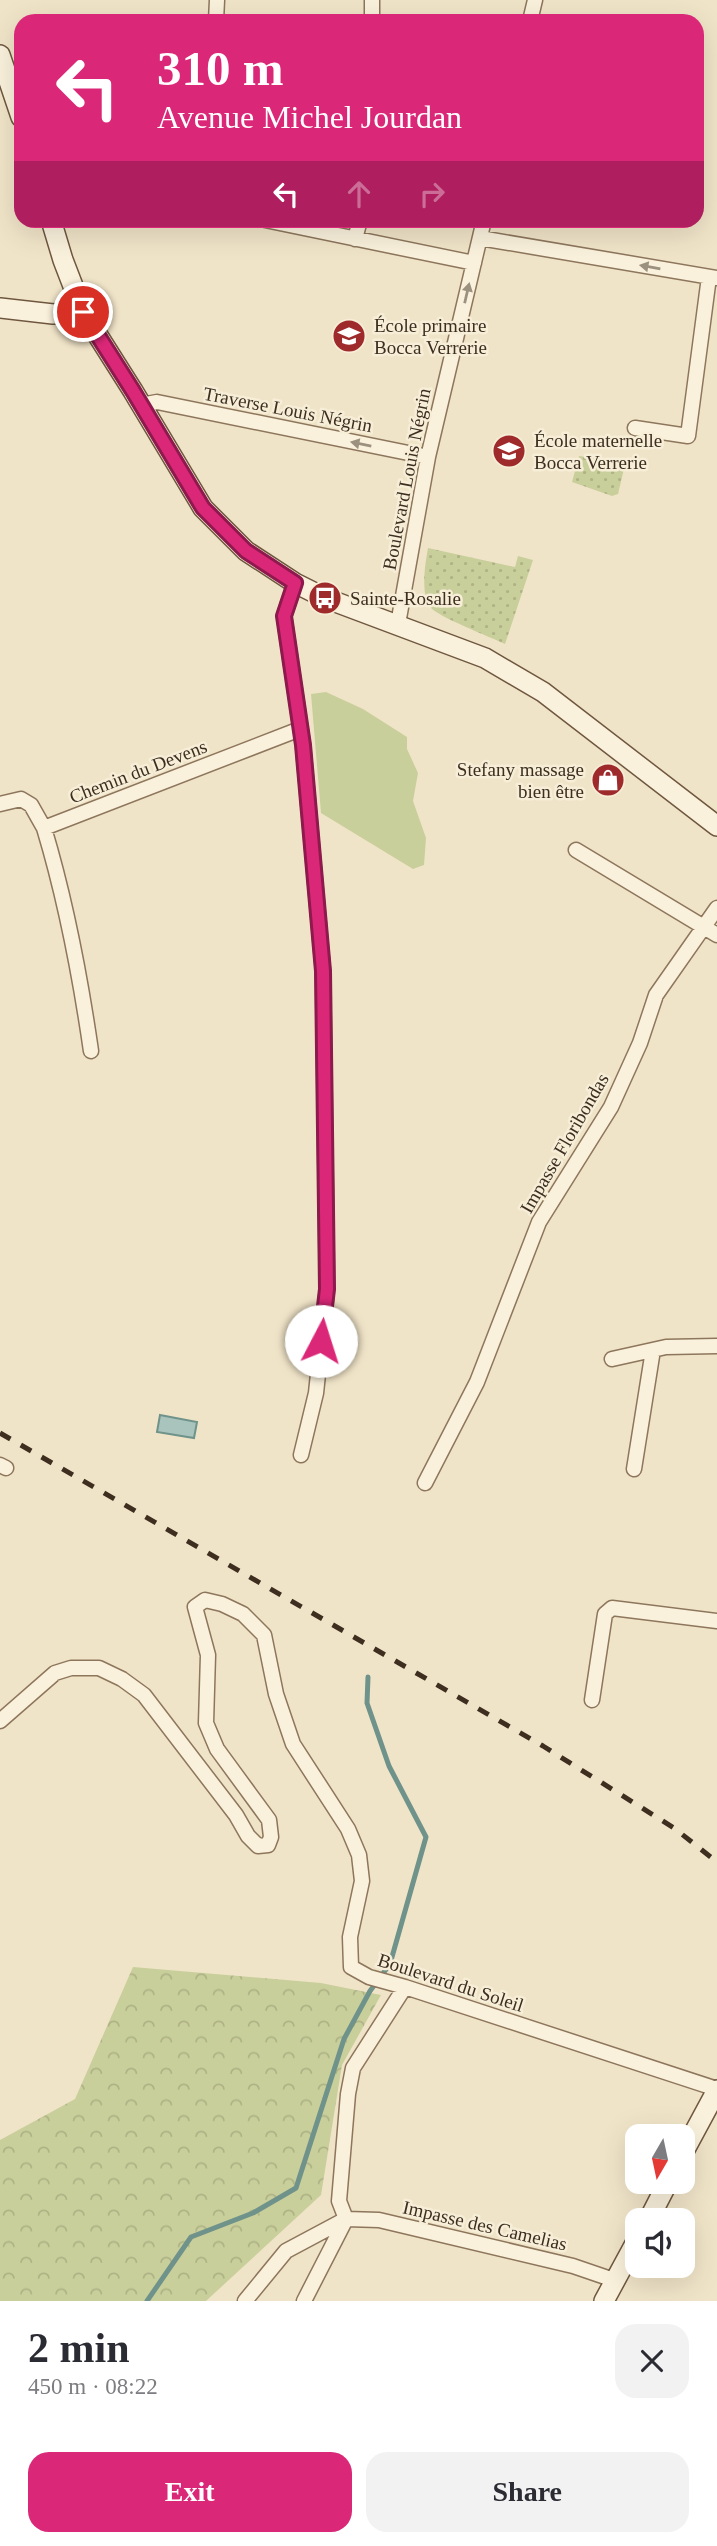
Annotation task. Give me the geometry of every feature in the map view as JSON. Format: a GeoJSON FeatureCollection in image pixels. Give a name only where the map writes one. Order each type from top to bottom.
{"type":"FeatureCollection","features":[{"type":"Feature","properties":{"kind":"street"},"geometry":{"type":"LineString","coordinates":[[0,55],[14,96]]}},
{"type":"Feature","properties":{"kind":"street"},"geometry":{"type":"LineString","coordinates":[[53,228],[83,312],[203,508],[246,551],[295,583],[325,598],[485,658],[543,692],[717,826]]}},
{"type":"Feature","properties":{"kind":"street"},"geometry":{"type":"LineString","coordinates":[[303,228],[474,262]]}},
{"type":"Feature","properties":{"kind":"street"},"geometry":{"type":"LineString","coordinates":[[355,239],[358,228]]}},
{"type":"Feature","properties":{"kind":"street","name":"Boulevard Louis Négrin"},"geometry":{"type":"LineString","coordinates":[[398,624],[428,457],[482,228]]}},
{"type":"Feature","properties":{"kind":"street"},"geometry":{"type":"LineString","coordinates":[[480,238],[713,277],[688,436],[635,428]]}},
{"type":"Feature","properties":{"kind":"street"},"geometry":{"type":"LineString","coordinates":[[0,308],[53,314],[83,312]]}},
{"type":"Feature","properties":{"kind":"street","name":"Traverse Louis Négrin"},"geometry":{"type":"LineString","coordinates":[[141,405],[157,402],[428,457]]}},
{"type":"Feature","properties":{"kind":"street"},"geometry":{"type":"LineString","coordinates":[[295,583],[284,616],[300,729],[323,971],[327,1289],[316,1393],[301,1455]]}},
{"type":"Feature","properties":{"kind":"street","name":"Chemin du Devens"},"geometry":{"type":"LineString","coordinates":[[44,828],[300,729]]}},
{"type":"Feature","properties":{"kind":"street"},"geometry":{"type":"LineString","coordinates":[[0,804],[21,799],[31,805],[44,828],[62,887],[73,939],[91,1051]]}},
{"type":"Feature","properties":{"kind":"street"},"geometry":{"type":"LineString","coordinates":[[576,850],[717,935]]}},
{"type":"Feature","properties":{"kind":"street","name":"Impasse Floribondas"},"geometry":{"type":"LineString","coordinates":[[425,1483],[477,1382],[539,1222],[611,1107],[640,1043],[656,995],[717,908]]}},
{"type":"Feature","properties":{"kind":"street"},"geometry":{"type":"LineString","coordinates":[[611,1359],[653,1350],[717,1346]]}},
{"type":"Feature","properties":{"kind":"street"},"geometry":{"type":"LineString","coordinates":[[634,1469],[653,1350]]}},
{"type":"Feature","properties":{"kind":"street","name":"Boulevard du Soleil"},"geometry":{"type":"LineString","coordinates":[[0,1721],[55,1672],[71,1668],[99,1668],[122,1679],[144,1695],[236,1815],[248,1836],[258,1846],[268,1845],[271,1837],[269,1820],[218,1749],[206,1723],[208,1655],[195,1607],[205,1600],[222,1604],[243,1614],[264,1635],[276,1694],[293,1744],[348,1829],[359,1855],[362,1881],[349,1937],[351,1967],[369,1977],[717,2090]]}},
{"type":"Feature","properties":{"kind":"street"},"geometry":{"type":"LineString","coordinates":[[592,1700],[605,1614],[611,1608],[717,1621]]}},
{"type":"Feature","properties":{"kind":"street"},"geometry":{"type":"LineString","coordinates":[[304,2301],[346,2218],[339,2201],[348,2094],[353,2067],[405,1987]]}},
{"type":"Feature","properties":{"kind":"street"},"geometry":{"type":"LineString","coordinates":[[695,2131],[717,2090]]}},
{"type":"Feature","properties":{"kind":"street"},"geometry":{"type":"LineString","coordinates":[[245,2301],[286,2251],[346,2218]]}},
{"type":"Feature","properties":{"kind":"street","name":"Impasse des Camelias"},"geometry":{"type":"LineString","coordinates":[[346,2218],[379,2220],[573,2266],[614,2280]]}},
{"type":"Feature","properties":{"kind":"street"},"geometry":{"type":"LineString","coordinates":[[604,2301],[625,2260]]}},
{"type":"Feature","properties":{"kind":"green space"},"geometry":{"type":"Polygon","coordinates":[[[579,456],[623,461],[624,469],[618,494],[612,496],[572,482],[579,456]]]}},
{"type":"Feature","properties":{"kind":"green space"},"geometry":{"type":"Polygon","coordinates":[[[428,548],[515,567],[518,556],[533,560],[505,644],[454,622],[431,608],[424,587],[428,548]]]}},
{"type":"Feature","properties":{"kind":"green space"},"geometry":{"type":"Polygon","coordinates":[[[326,692],[363,709],[407,737],[407,749],[418,773],[413,801],[426,838],[424,865],[413,869],[321,813],[311,694],[326,692]]]}},
{"type":"Feature","properties":{"kind":"green space"},"geometry":{"type":"Polygon","coordinates":[[[133,1967],[321,1983],[381,1995],[342,2065],[321,2195],[206,2301],[0,2301],[0,2140],[75,2099],[133,1967]]]}},
{"type":"Feature","properties":{"kind":"water"},"geometry":{"type":"Polygon","coordinates":[[[160,1415],[197,1422],[194,1438],[157,1432],[160,1415]]]}},
{"type":"Feature","properties":{"kind":"waterway"},"geometry":{"type":"LineString","coordinates":[[147,2301],[191,2237],[253,2213],[296,2188],[344,2039],[370,1991],[390,1964],[426,1837],[389,1766],[367,1703],[368,1677]]}},
{"type":"Feature","properties":{"kind":"railway"},"geometry":{"type":"LineString","coordinates":[[0,1433],[543,1746],[674,1828],[717,1862]]}},
{"type":"Feature","properties":{"kind":"place","name":"École primaire Bocca Verrerie"},"geometry":{"type":"Point","coordinates":[349,336]}},
{"type":"Feature","properties":{"kind":"place","name":"École maternelle Bocca Verrerie"},"geometry":{"type":"Point","coordinates":[509,451]}},
{"type":"Feature","properties":{"kind":"place","name":"Sainte-Rosalie"},"geometry":{"type":"Point","coordinates":[325,598]}},
{"type":"Feature","properties":{"kind":"place","name":"Stefany massage bien être"},"geometry":{"type":"Point","coordinates":[608,780]}},
{"type":"Feature","properties":{"kind":"route"},"geometry":{"type":"LineString","coordinates":[[83,312],[203,508],[246,551],[295,583],[284,616],[303,745],[323,971],[327,1289],[321,1341]]}}]}
